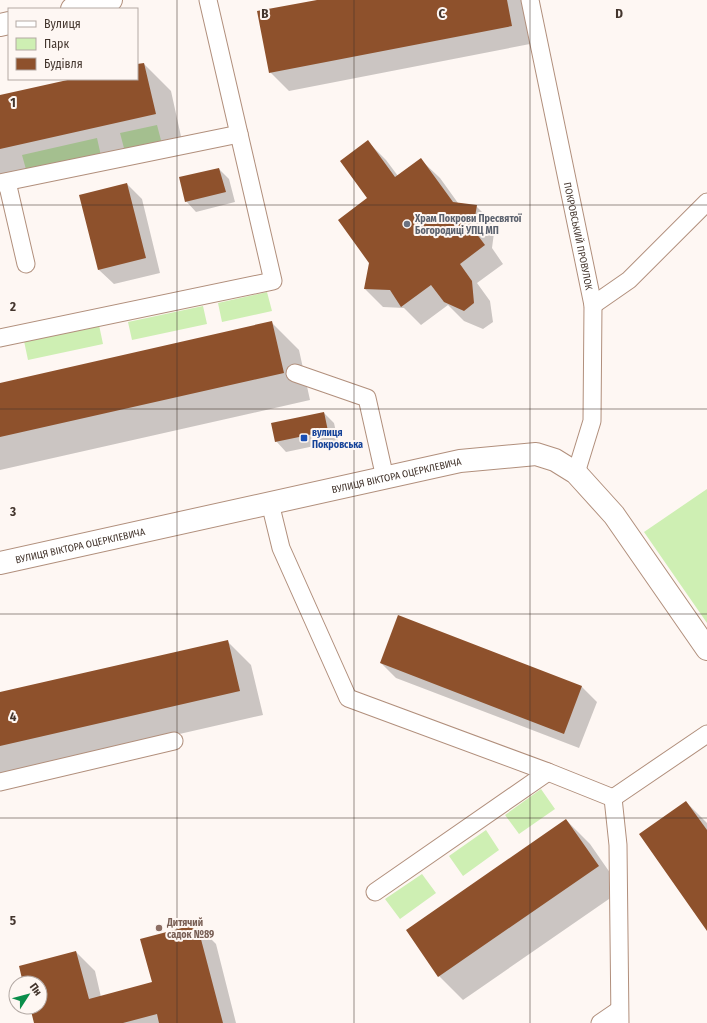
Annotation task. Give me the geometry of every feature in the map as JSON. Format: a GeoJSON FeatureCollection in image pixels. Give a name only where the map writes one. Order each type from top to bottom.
{"type":"FeatureCollection","features":[{"type":"Feature","properties":{"kind":"street"},"geometry":{"type":"LineString","coordinates":[[76,8],[111,0]]}},
{"type":"Feature","properties":{"kind":"street","name":"ВУЛИЦЯ ВІКТОРА ОЦЕРКЛЕВИЧА"},"geometry":{"type":"LineString","coordinates":[[0,562],[460,461],[536,454],[555,460],[576,473],[614,515],[707,649]]}},
{"type":"Feature","properties":{"kind":"lane"},"geometry":{"type":"LineString","coordinates":[[0,338],[273,281],[208,0]]}},
{"type":"Feature","properties":{"kind":"lane","name":"ПОКРОВСЬКИЙ ПРОВУЛОК"},"geometry":{"type":"LineString","coordinates":[[530,0],[593,305],[592,421],[576,473]]}},
{"type":"Feature","properties":{"kind":"lane"},"geometry":{"type":"LineString","coordinates":[[26,264],[4,182],[239,134]]}},
{"type":"Feature","properties":{"kind":"lane"},"geometry":{"type":"LineString","coordinates":[[593,305],[629,280],[707,202]]}},
{"type":"Feature","properties":{"kind":"lane"},"geometry":{"type":"LineString","coordinates":[[294,373],[367,398],[385,478]]}},
{"type":"Feature","properties":{"kind":"lane"},"geometry":{"type":"LineString","coordinates":[[270,503],[281,548],[348,698],[548,772],[613,798]]}},
{"type":"Feature","properties":{"kind":"lane"},"geometry":{"type":"LineString","coordinates":[[613,798],[707,734]]}},
{"type":"Feature","properties":{"kind":"lane"},"geometry":{"type":"LineString","coordinates":[[0,782],[174,741]]}},
{"type":"Feature","properties":{"kind":"lane"},"geometry":{"type":"LineString","coordinates":[[375,892],[548,772]]}},
{"type":"Feature","properties":{"kind":"lane"},"geometry":{"type":"LineString","coordinates":[[600,1023],[620,1016],[618,846],[613,798]]}},
{"type":"Feature","properties":{"kind":"green space"},"geometry":{"type":"Polygon","coordinates":[[[157,125],[162,144],[125,152],[120,133],[157,125]]]}},
{"type":"Feature","properties":{"kind":"green space"},"geometry":{"type":"Polygon","coordinates":[[[97,138],[101,156],[27,173],[22,155],[97,138]]]}},
{"type":"Feature","properties":{"kind":"green space"},"geometry":{"type":"Polygon","coordinates":[[[267,292],[272,311],[222,322],[218,303],[267,292]]]}},
{"type":"Feature","properties":{"kind":"green space"},"geometry":{"type":"Polygon","coordinates":[[[203,306],[207,324],[132,340],[128,322],[203,306]]]}},
{"type":"Feature","properties":{"kind":"green space"},"geometry":{"type":"Polygon","coordinates":[[[99,325],[103,344],[28,360],[24,341],[99,325]]]}},
{"type":"Feature","properties":{"kind":"green space"},"geometry":{"type":"Polygon","coordinates":[[[707,489],[707,623],[644,532],[707,489]]]}},
{"type":"Feature","properties":{"kind":"green space"},"geometry":{"type":"Polygon","coordinates":[[[541,789],[555,809],[519,834],[505,815],[541,789]]]}},
{"type":"Feature","properties":{"kind":"green space"},"geometry":{"type":"Polygon","coordinates":[[[486,830],[499,850],[463,876],[449,856],[486,830]]]}},
{"type":"Feature","properties":{"kind":"green space"},"geometry":{"type":"Polygon","coordinates":[[[422,874],[436,893],[400,919],[385,899],[422,874]]]}},
{"type":"Feature","properties":{"kind":"building"},"geometry":{"type":"Polygon","coordinates":[[[317,0],[507,0],[512,26],[269,73],[257,11],[317,0]]]}},
{"type":"Feature","properties":{"kind":"building"},"geometry":{"type":"Polygon","coordinates":[[[144,63],[156,114],[0,149],[0,95],[68,80],[138,80],[138,64],[144,63]]]}},
{"type":"Feature","properties":{"kind":"building","name":"Храм Покрови Пресвятої Богородиці УПЦ МП"},"geometry":{"type":"Polygon","coordinates":[[[368,140],[395,177],[421,158],[453,202],[477,205],[473,229],[485,245],[460,264],[472,281],[474,303],[464,311],[444,302],[431,285],[401,307],[390,290],[364,289],[369,263],[338,220],[367,198],[340,161],[368,140]]]}},
{"type":"Feature","properties":{"kind":"building"},"geometry":{"type":"Polygon","coordinates":[[[219,168],[226,192],[185,202],[179,177],[219,168]]]}},
{"type":"Feature","properties":{"kind":"building"},"geometry":{"type":"Polygon","coordinates":[[[127,183],[146,258],[98,270],[79,195],[127,183]]]}},
{"type":"Feature","properties":{"kind":"building"},"geometry":{"type":"Polygon","coordinates":[[[272,321],[284,373],[0,437],[0,383],[272,321]]]}},
{"type":"Feature","properties":{"kind":"building"},"geometry":{"type":"Polygon","coordinates":[[[324,412],[328,431],[275,442],[271,423],[324,412]]]}},
{"type":"Feature","properties":{"kind":"building"},"geometry":{"type":"Polygon","coordinates":[[[398,615],[582,686],[564,734],[380,663],[398,615]]]}},
{"type":"Feature","properties":{"kind":"building"},"geometry":{"type":"Polygon","coordinates":[[[228,640],[240,691],[0,746],[0,692],[228,640]]]}},
{"type":"Feature","properties":{"kind":"building"},"geometry":{"type":"Polygon","coordinates":[[[686,801],[707,830],[707,931],[639,834],[686,801]]]}},
{"type":"Feature","properties":{"kind":"building"},"geometry":{"type":"Polygon","coordinates":[[[566,819],[599,866],[438,977],[406,930],[566,819]]]}},
{"type":"Feature","properties":{"kind":"building"},"geometry":{"type":"Polygon","coordinates":[[[197,924],[223,1023],[159,1023],[157,1014],[123,1023],[34,1023],[32,1015],[48,1015],[48,975],[21,975],[19,966],[76,951],[89,999],[152,982],[140,939],[197,924]]]}},
{"type":"Feature","properties":{"kind":"place","name":"Храм Покрови Пресвятої Богородиці УПЦ МП"},"geometry":{"type":"Point","coordinates":[407,224]}},
{"type":"Feature","properties":{"kind":"place","name":"вулиця Покровська"},"geometry":{"type":"Point","coordinates":[304,438]}},
{"type":"Feature","properties":{"kind":"place","name":"Дитячий садок №89"},"geometry":{"type":"Point","coordinates":[159,928]}}]}
